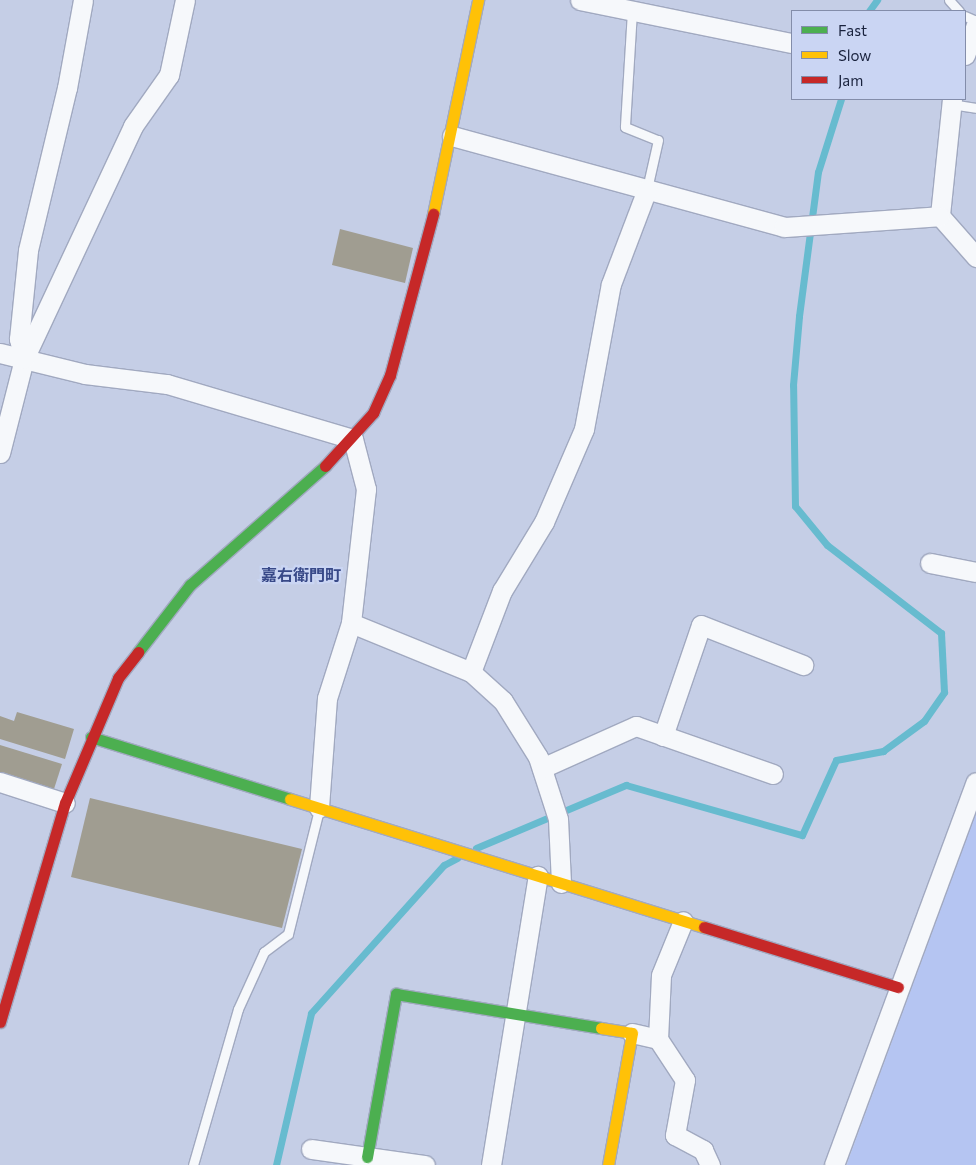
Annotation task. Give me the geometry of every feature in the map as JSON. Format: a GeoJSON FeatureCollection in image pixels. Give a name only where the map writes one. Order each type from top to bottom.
{"type":"FeatureCollection","features":[{"type":"Feature","properties":{"kind":"street"},"geometry":{"type":"LineString","coordinates":[[24,359],[19,338],[28,250],[67,88],[83,0]]}},
{"type":"Feature","properties":{"kind":"street"},"geometry":{"type":"LineString","coordinates":[[0,453],[24,359],[133,126],[169,75],[185,0]]}},
{"type":"Feature","properties":{"kind":"street"},"geometry":{"type":"LineString","coordinates":[[0,1022],[65,803],[91,737],[118,678],[190,585],[353,439],[373,413],[390,375],[452,136],[478,0]]}},
{"type":"Feature","properties":{"kind":"street"},"geometry":{"type":"LineString","coordinates":[[580,0],[633,5],[791,43]]}},
{"type":"Feature","properties":{"kind":"street"},"geometry":{"type":"LineString","coordinates":[[966,52],[976,25]]}},
{"type":"Feature","properties":{"kind":"street"},"geometry":{"type":"LineString","coordinates":[[952,101],[940,216],[976,257]]}},
{"type":"Feature","properties":{"kind":"street"},"geometry":{"type":"LineString","coordinates":[[452,136],[784,227],[940,216]]}},
{"type":"Feature","properties":{"kind":"street"},"geometry":{"type":"LineString","coordinates":[[470,672],[502,591],[544,522],[584,428],[610,284],[647,189]]}},
{"type":"Feature","properties":{"kind":"street"},"geometry":{"type":"LineString","coordinates":[[0,353],[85,374],[167,384],[353,439]]}},
{"type":"Feature","properties":{"kind":"street"},"geometry":{"type":"LineString","coordinates":[[319,808],[327,698],[350,623],[366,489],[353,439]]}},
{"type":"Feature","properties":{"kind":"street"},"geometry":{"type":"LineString","coordinates":[[930,563],[976,572]]}},
{"type":"Feature","properties":{"kind":"street"},"geometry":{"type":"LineString","coordinates":[[350,623],[470,672],[502,701],[542,768],[558,820],[562,883]]}},
{"type":"Feature","properties":{"kind":"street"},"geometry":{"type":"LineString","coordinates":[[663,736],[701,625],[803,665]]}},
{"type":"Feature","properties":{"kind":"street"},"geometry":{"type":"LineString","coordinates":[[542,768],[636,726],[773,774]]}},
{"type":"Feature","properties":{"kind":"street"},"geometry":{"type":"LineString","coordinates":[[91,737],[898,987]]}},
{"type":"Feature","properties":{"kind":"street"},"geometry":{"type":"LineString","coordinates":[[0,782],[65,803]]}},
{"type":"Feature","properties":{"kind":"street"},"geometry":{"type":"LineString","coordinates":[[834,1165],[898,987],[976,782]]}},
{"type":"Feature","properties":{"kind":"street"},"geometry":{"type":"LineString","coordinates":[[491,1165],[518,1014],[538,876]]}},
{"type":"Feature","properties":{"kind":"street"},"geometry":{"type":"LineString","coordinates":[[683,921],[661,975],[658,1039],[685,1080],[675,1135],[703,1150],[710,1165]]}},
{"type":"Feature","properties":{"kind":"street"},"geometry":{"type":"LineString","coordinates":[[367,1157],[396,994],[632,1033],[658,1039]]}},
{"type":"Feature","properties":{"kind":"street"},"geometry":{"type":"LineString","coordinates":[[608,1165],[632,1033]]}},
{"type":"Feature","properties":{"kind":"street"},"geometry":{"type":"LineString","coordinates":[[311,1149],[415,1164]]}},
{"type":"Feature","properties":{"kind":"lane"},"geometry":{"type":"LineString","coordinates":[[949,0],[958,10]]}},
{"type":"Feature","properties":{"kind":"lane"},"geometry":{"type":"LineString","coordinates":[[633,5],[625,127],[658,140],[647,189]]}},
{"type":"Feature","properties":{"kind":"lane"},"geometry":{"type":"LineString","coordinates":[[952,101],[976,108]]}},
{"type":"Feature","properties":{"kind":"lane"},"geometry":{"type":"LineString","coordinates":[[193,1165],[238,1009],[264,952],[288,934],[319,808]]}},
{"type":"Feature","properties":{"kind":"shaded area"},"geometry":{"type":"Polygon","coordinates":[[[976,813],[976,1165],[847,1165],[848,1161],[976,813]]]}},
{"type":"Feature","properties":{"kind":"building"},"geometry":{"type":"Polygon","coordinates":[[[340,229],[413,248],[405,283],[332,265],[340,229]]]}},
{"type":"Feature","properties":{"kind":"building"},"geometry":{"type":"Polygon","coordinates":[[[17,712],[74,729],[65,759],[0,739],[0,716],[14,721],[17,712]]]}},
{"type":"Feature","properties":{"kind":"building"},"geometry":{"type":"Polygon","coordinates":[[[0,745],[62,764],[54,789],[0,772],[0,745]]]}},
{"type":"Feature","properties":{"kind":"building"},"geometry":{"type":"Polygon","coordinates":[[[90,798],[302,849],[282,928],[71,877],[90,798]]]}},
{"type":"Feature","properties":{"kind":"waterway"},"geometry":{"type":"LineString","coordinates":[[870,10],[877,0]]}},
{"type":"Feature","properties":{"kind":"waterway"},"geometry":{"type":"LineString","coordinates":[[476,848],[626,785],[802,835],[836,760],[883,751],[924,721],[944,692],[941,633],[827,545],[795,506],[793,385],[799,316],[818,172],[841,100]]}},
{"type":"Feature","properties":{"kind":"waterway"},"geometry":{"type":"LineString","coordinates":[[276,1165],[311,1013],[444,865],[457,858]]}},
{"type":"Feature","properties":{"kind":"traffic: fast"},"geometry":{"type":"LineString","coordinates":[[138,652],[190,585],[325,466]]}},
{"type":"Feature","properties":{"kind":"traffic: fast"},"geometry":{"type":"LineString","coordinates":[[91,737],[290,799]]}},
{"type":"Feature","properties":{"kind":"traffic: fast"},"geometry":{"type":"LineString","coordinates":[[367,1157],[396,994],[601,1028]]}},
{"type":"Feature","properties":{"kind":"traffic: slow"},"geometry":{"type":"LineString","coordinates":[[433,214],[478,0]]}},
{"type":"Feature","properties":{"kind":"traffic: slow"},"geometry":{"type":"LineString","coordinates":[[290,799],[704,927]]}},
{"type":"Feature","properties":{"kind":"traffic: slow"},"geometry":{"type":"LineString","coordinates":[[601,1028],[632,1033],[608,1165]]}},
{"type":"Feature","properties":{"kind":"traffic: jam"},"geometry":{"type":"LineString","coordinates":[[325,466],[373,413],[390,375],[433,214]]}},
{"type":"Feature","properties":{"kind":"traffic: jam"},"geometry":{"type":"LineString","coordinates":[[0,1022],[65,803],[118,678],[138,652]]}},
{"type":"Feature","properties":{"kind":"traffic: jam"},"geometry":{"type":"LineString","coordinates":[[704,927],[898,987]]}},
{"type":"Feature","properties":{"kind":"district","name":"嘉右衛門町"},"geometry":{"type":"Point","coordinates":[301,575]}}]}
